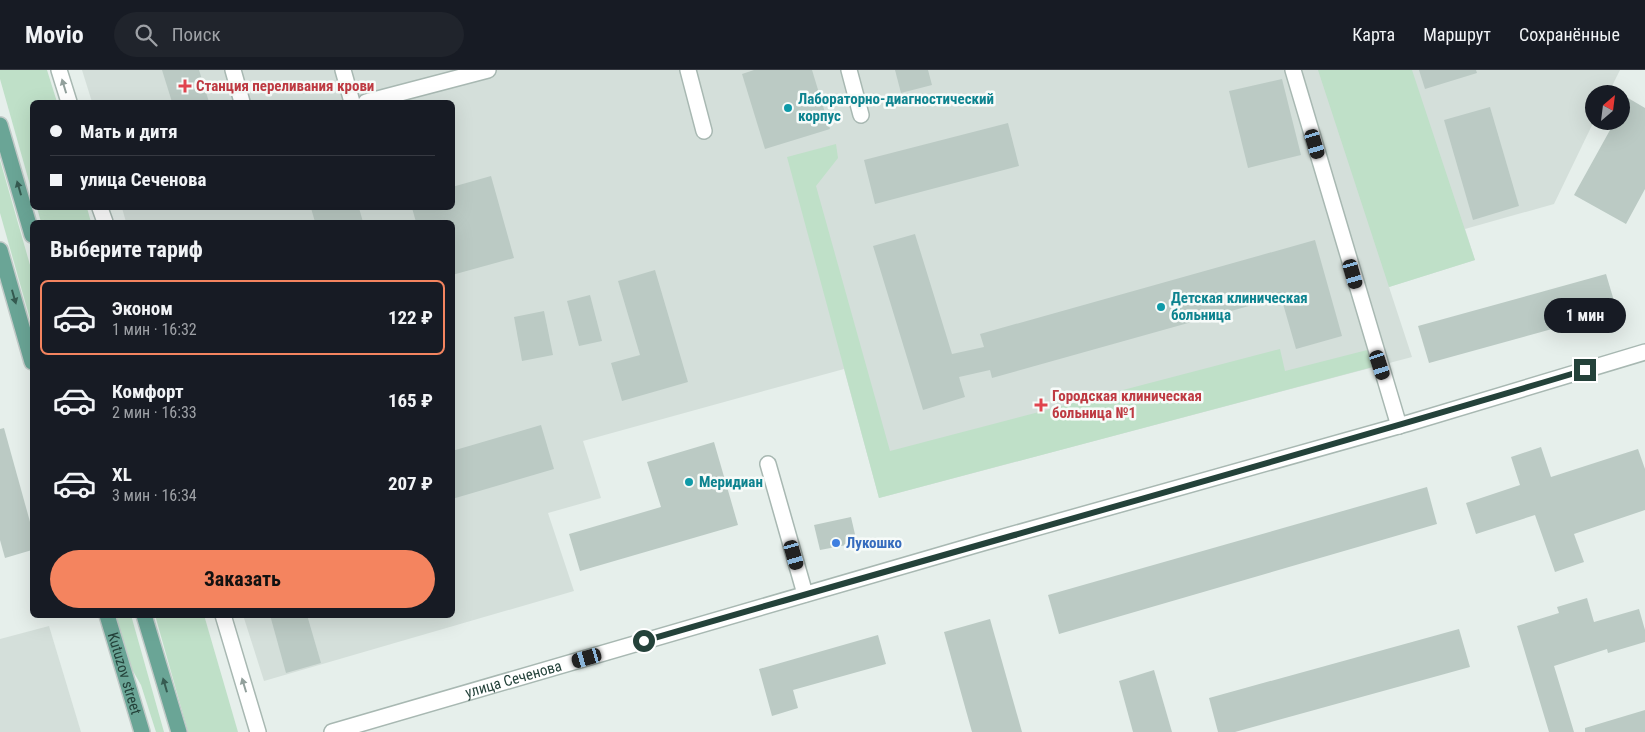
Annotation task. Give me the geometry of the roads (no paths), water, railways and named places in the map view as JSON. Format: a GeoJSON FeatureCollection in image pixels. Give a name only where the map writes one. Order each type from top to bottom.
{"type":"FeatureCollection","features":[{"type":"Feature","properties":{"kind":"main road"},"geometry":{"type":"LineString","coordinates":[[0,125],[30,228]]}},
{"type":"Feature","properties":{"kind":"main road"},"geometry":{"type":"LineString","coordinates":[[0,250],[30,355]]}},
{"type":"Feature","properties":{"kind":"main road","name":"Kutuzov street"},"geometry":{"type":"LineString","coordinates":[[108,618],[142,732]]}},
{"type":"Feature","properties":{"kind":"main road"},"geometry":{"type":"LineString","coordinates":[[145,618],[178,732]]}},
{"type":"Feature","properties":{"kind":"street"},"geometry":{"type":"LineString","coordinates":[[59,70],[68,100]]}},
{"type":"Feature","properties":{"kind":"street"},"geometry":{"type":"LineString","coordinates":[[233,70],[241,100]]}},
{"type":"Feature","properties":{"kind":"street"},"geometry":{"type":"LineString","coordinates":[[343,70],[351,100]]}},
{"type":"Feature","properties":{"kind":"street"},"geometry":{"type":"LineString","coordinates":[[374,100],[488,70]]}},
{"type":"Feature","properties":{"kind":"street"},"geometry":{"type":"LineString","coordinates":[[688,70],[704,131]]}},
{"type":"Feature","properties":{"kind":"street"},"geometry":{"type":"LineString","coordinates":[[849,70],[862,116]]}},
{"type":"Feature","properties":{"kind":"street"},"geometry":{"type":"LineString","coordinates":[[1293,70],[1399,426]]}},
{"type":"Feature","properties":{"kind":"street","name":"улица Сеченова"},"geometry":{"type":"LineString","coordinates":[[332,732],[806,594],[1399,426],[1645,352]]}},
{"type":"Feature","properties":{"kind":"street"},"geometry":{"type":"LineString","coordinates":[[768,464],[806,594]]}},
{"type":"Feature","properties":{"kind":"street"},"geometry":{"type":"LineString","coordinates":[[224,618],[258,732]]}},
{"type":"Feature","properties":{"kind":"place","name":"Станция переливания крови"},"geometry":{"type":"Point","coordinates":[185,86]}},
{"type":"Feature","properties":{"kind":"place","name":"Лабораторно-диагностический корпус"},"geometry":{"type":"Point","coordinates":[788,108]}},
{"type":"Feature","properties":{"kind":"place","name":"Детская клиническая больница"},"geometry":{"type":"Point","coordinates":[1161,307]}},
{"type":"Feature","properties":{"kind":"place","name":"Городская клиническая больница №1"},"geometry":{"type":"Point","coordinates":[1041,405]}},
{"type":"Feature","properties":{"kind":"place","name":"Меридиан"},"geometry":{"type":"Point","coordinates":[689,482]}},
{"type":"Feature","properties":{"kind":"place","name":"Лукошко"},"geometry":{"type":"Point","coordinates":[836,543]}}]}
